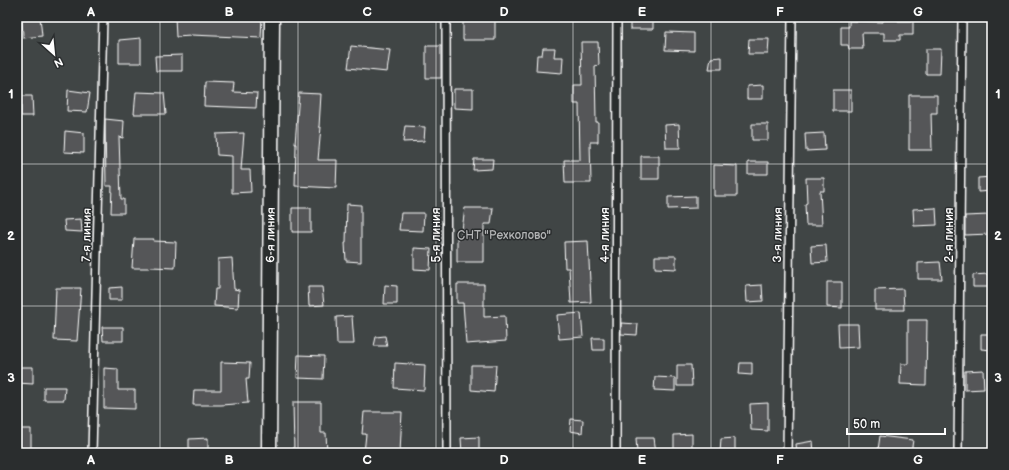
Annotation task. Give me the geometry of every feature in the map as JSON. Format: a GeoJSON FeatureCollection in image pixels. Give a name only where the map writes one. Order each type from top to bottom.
{"type":"FeatureCollection","features":[{"type":"Feature","properties":{"kind":"street","name":"6-я линия"},"geometry":{"type":"LineString","coordinates":[[270,453],[272,17]]}},
{"type":"Feature","properties":{"kind":"lane","name":"7-я линия"},"geometry":{"type":"LineString","coordinates":[[92,453],[103,17]]}},
{"type":"Feature","properties":{"kind":"lane","name":"5-я линия"},"geometry":{"type":"LineString","coordinates":[[446,17],[447,453]]}},
{"type":"Feature","properties":{"kind":"lane","name":"4-я линия"},"geometry":{"type":"LineString","coordinates":[[616,453],[617,17]]}},
{"type":"Feature","properties":{"kind":"lane","name":"3-я линия"},"geometry":{"type":"LineString","coordinates":[[787,453],[792,17]]}},
{"type":"Feature","properties":{"kind":"lane","name":"2-я линия"},"geometry":{"type":"LineString","coordinates":[[958,453],[962,17]]}},
{"type":"Feature","properties":{"kind":"green space","name":"СНТ \"Рехколово\""},"geometry":{"type":"Polygon","coordinates":[[[17,17],[992,17],[992,453],[17,453],[17,17]]]}},
{"type":"Feature","properties":{"kind":"building"},"geometry":{"type":"Polygon","coordinates":[[[22,17],[40,17],[42,36],[23,38],[22,17]]]}},
{"type":"Feature","properties":{"kind":"building"},"geometry":{"type":"Polygon","coordinates":[[[175,17],[262,17],[261,38],[191,35],[176,37],[175,17]]]}},
{"type":"Feature","properties":{"kind":"building"},"geometry":{"type":"Polygon","coordinates":[[[463,17],[495,17],[495,40],[463,40],[463,17]]]}},
{"type":"Feature","properties":{"kind":"building"},"geometry":{"type":"Polygon","coordinates":[[[630,17],[653,17],[653,29],[630,29],[630,17]]]}},
{"type":"Feature","properties":{"kind":"building"},"geometry":{"type":"Polygon","coordinates":[[[883,17],[898,17],[898,21],[913,21],[913,35],[900,35],[900,40],[884,40],[884,33],[862,33],[863,49],[849,49],[848,45],[841,45],[841,27],[849,27],[849,21],[883,22],[883,17]]]}},
{"type":"Feature","properties":{"kind":"building"},"geometry":{"type":"Polygon","coordinates":[[[666,32],[694,33],[694,51],[665,50],[666,32]]]}},
{"type":"Feature","properties":{"kind":"building"},"geometry":{"type":"Polygon","coordinates":[[[141,38],[141,63],[119,63],[119,40],[141,38]]]}},
{"type":"Feature","properties":{"kind":"building"},"geometry":{"type":"Polygon","coordinates":[[[749,39],[769,39],[768,54],[748,54],[749,39]]]}},
{"type":"Feature","properties":{"kind":"building"},"geometry":{"type":"Polygon","coordinates":[[[581,42],[598,42],[599,65],[595,66],[596,122],[598,122],[598,142],[590,142],[591,183],[565,183],[564,160],[580,160],[579,104],[574,104],[574,85],[582,85],[581,42]]]}},
{"type":"Feature","properties":{"kind":"building"},"geometry":{"type":"Polygon","coordinates":[[[351,46],[390,50],[387,72],[348,68],[351,46]]]}},
{"type":"Feature","properties":{"kind":"building"},"geometry":{"type":"Polygon","coordinates":[[[426,46],[441,46],[441,78],[426,78],[426,46]]]}},
{"type":"Feature","properties":{"kind":"building"},"geometry":{"type":"Polygon","coordinates":[[[543,48],[555,48],[554,57],[563,57],[562,73],[536,71],[537,55],[542,55],[543,48]]]}},
{"type":"Feature","properties":{"kind":"building"},"geometry":{"type":"Polygon","coordinates":[[[926,49],[941,49],[940,74],[926,74],[926,49]]]}},
{"type":"Feature","properties":{"kind":"building"},"geometry":{"type":"Polygon","coordinates":[[[182,55],[182,71],[156,71],[155,56],[182,55]]]}},
{"type":"Feature","properties":{"kind":"building"},"geometry":{"type":"Polygon","coordinates":[[[722,57],[722,69],[709,69],[711,58],[722,57]]]}},
{"type":"Feature","properties":{"kind":"building"},"geometry":{"type":"Polygon","coordinates":[[[205,82],[234,83],[233,92],[257,93],[256,108],[204,106],[205,82]]]}},
{"type":"Feature","properties":{"kind":"building"},"geometry":{"type":"Polygon","coordinates":[[[763,85],[763,99],[747,99],[747,86],[763,85]]]}},
{"type":"Feature","properties":{"kind":"building"},"geometry":{"type":"Polygon","coordinates":[[[454,89],[473,89],[473,109],[454,108],[454,89]]]}},
{"type":"Feature","properties":{"kind":"building"},"geometry":{"type":"Polygon","coordinates":[[[68,90],[90,93],[87,112],[67,111],[68,90]]]}},
{"type":"Feature","properties":{"kind":"building"},"geometry":{"type":"Polygon","coordinates":[[[833,90],[851,90],[851,111],[833,111],[833,90]]]}},
{"type":"Feature","properties":{"kind":"building"},"geometry":{"type":"Polygon","coordinates":[[[136,92],[164,93],[166,114],[134,114],[136,92]]]}},
{"type":"Feature","properties":{"kind":"building"},"geometry":{"type":"Polygon","coordinates":[[[299,93],[321,94],[319,127],[321,127],[318,160],[337,160],[336,188],[295,186],[295,144],[299,93]]]}},
{"type":"Feature","properties":{"kind":"building"},"geometry":{"type":"Polygon","coordinates":[[[909,95],[937,95],[937,113],[931,113],[932,150],[909,150],[909,95]]]}},
{"type":"Feature","properties":{"kind":"building"},"geometry":{"type":"Polygon","coordinates":[[[21,96],[32,96],[33,116],[21,116],[21,96]]]}},
{"type":"Feature","properties":{"kind":"building"},"geometry":{"type":"Polygon","coordinates":[[[105,119],[124,121],[123,138],[119,137],[121,199],[124,199],[124,213],[111,213],[112,186],[106,186],[105,119]]]}},
{"type":"Feature","properties":{"kind":"building"},"geometry":{"type":"Polygon","coordinates":[[[679,124],[680,148],[666,148],[665,125],[679,124]]]}},
{"type":"Feature","properties":{"kind":"building"},"geometry":{"type":"Polygon","coordinates":[[[752,124],[768,124],[768,140],[752,140],[752,124]]]}},
{"type":"Feature","properties":{"kind":"building"},"geometry":{"type":"Polygon","coordinates":[[[405,126],[425,127],[424,141],[403,142],[405,126]]]}},
{"type":"Feature","properties":{"kind":"building"},"geometry":{"type":"Polygon","coordinates":[[[65,131],[84,133],[84,153],[64,152],[65,131]]]}},
{"type":"Feature","properties":{"kind":"building"},"geometry":{"type":"Polygon","coordinates":[[[244,133],[241,170],[250,170],[251,192],[232,193],[232,156],[217,155],[216,134],[244,133]]]}},
{"type":"Feature","properties":{"kind":"building"},"geometry":{"type":"Polygon","coordinates":[[[824,133],[825,150],[806,151],[805,134],[824,133]]]}},
{"type":"Feature","properties":{"kind":"building"},"geometry":{"type":"Polygon","coordinates":[[[641,156],[659,156],[659,179],[641,179],[641,156]]]}},
{"type":"Feature","properties":{"kind":"building"},"geometry":{"type":"Polygon","coordinates":[[[474,159],[493,159],[492,169],[473,170],[474,159]]]}},
{"type":"Feature","properties":{"kind":"building"},"geometry":{"type":"Polygon","coordinates":[[[748,162],[768,162],[768,174],[748,174],[748,162]]]}},
{"type":"Feature","properties":{"kind":"building"},"geometry":{"type":"Polygon","coordinates":[[[714,165],[737,166],[737,196],[714,196],[714,165]]]}},
{"type":"Feature","properties":{"kind":"building"},"geometry":{"type":"Polygon","coordinates":[[[992,177],[992,191],[978,192],[978,178],[992,177]]]}},
{"type":"Feature","properties":{"kind":"building"},"geometry":{"type":"Polygon","coordinates":[[[806,178],[824,178],[824,191],[820,191],[822,225],[806,225],[806,178]]]}},
{"type":"Feature","properties":{"kind":"building"},"geometry":{"type":"Polygon","coordinates":[[[696,196],[696,208],[668,209],[668,197],[696,196]]]}},
{"type":"Feature","properties":{"kind":"building"},"geometry":{"type":"Polygon","coordinates":[[[347,204],[361,205],[361,262],[346,261],[345,243],[347,204]]]}},
{"type":"Feature","properties":{"kind":"building"},"geometry":{"type":"Polygon","coordinates":[[[292,208],[311,208],[311,232],[292,232],[292,208]]]}},
{"type":"Feature","properties":{"kind":"building"},"geometry":{"type":"Polygon","coordinates":[[[465,208],[493,208],[491,224],[484,224],[484,262],[457,262],[457,237],[461,237],[465,208]]]}},
{"type":"Feature","properties":{"kind":"building"},"geometry":{"type":"Polygon","coordinates":[[[936,208],[937,225],[914,226],[913,209],[936,208]]]}},
{"type":"Feature","properties":{"kind":"building"},"geometry":{"type":"Polygon","coordinates":[[[401,213],[424,213],[423,231],[399,230],[401,213]]]}},
{"type":"Feature","properties":{"kind":"building"},"geometry":{"type":"Polygon","coordinates":[[[989,215],[990,234],[965,235],[965,216],[989,215]]]}},
{"type":"Feature","properties":{"kind":"building"},"geometry":{"type":"Polygon","coordinates":[[[81,219],[82,232],[65,231],[64,220],[81,219]]]}},
{"type":"Feature","properties":{"kind":"building"},"geometry":{"type":"Polygon","coordinates":[[[134,239],[154,239],[153,241],[176,242],[175,268],[132,268],[134,239]]]}},
{"type":"Feature","properties":{"kind":"building"},"geometry":{"type":"Polygon","coordinates":[[[588,241],[591,302],[571,303],[569,268],[565,268],[564,242],[588,241]]]}},
{"type":"Feature","properties":{"kind":"building"},"geometry":{"type":"Polygon","coordinates":[[[826,245],[827,262],[812,263],[811,246],[826,245]]]}},
{"type":"Feature","properties":{"kind":"building"},"geometry":{"type":"Polygon","coordinates":[[[414,248],[431,249],[430,270],[414,269],[414,248]]]}},
{"type":"Feature","properties":{"kind":"building"},"geometry":{"type":"Polygon","coordinates":[[[655,256],[676,256],[676,269],[655,268],[655,256]]]}},
{"type":"Feature","properties":{"kind":"building"},"geometry":{"type":"Polygon","coordinates":[[[232,258],[234,289],[239,290],[238,308],[214,306],[215,289],[218,289],[218,259],[232,258]]]}},
{"type":"Feature","properties":{"kind":"building"},"geometry":{"type":"Polygon","coordinates":[[[940,262],[942,279],[918,279],[918,263],[940,262]]]}},
{"type":"Feature","properties":{"kind":"building"},"geometry":{"type":"Polygon","coordinates":[[[988,274],[988,287],[973,287],[973,275],[988,274]]]}},
{"type":"Feature","properties":{"kind":"building"},"geometry":{"type":"Polygon","coordinates":[[[827,282],[842,282],[842,308],[827,307],[827,282]]]}},
{"type":"Feature","properties":{"kind":"building"},"geometry":{"type":"Polygon","coordinates":[[[457,284],[484,284],[484,317],[505,316],[506,341],[466,344],[463,303],[457,303],[457,284]]]}},
{"type":"Feature","properties":{"kind":"building"},"geometry":{"type":"Polygon","coordinates":[[[385,285],[397,286],[397,304],[384,304],[385,285]]]}},
{"type":"Feature","properties":{"kind":"building"},"geometry":{"type":"Polygon","coordinates":[[[762,285],[763,301],[747,302],[746,286],[762,285]]]}},
{"type":"Feature","properties":{"kind":"building"},"geometry":{"type":"Polygon","coordinates":[[[122,287],[122,300],[109,300],[109,288],[122,287]]]}},
{"type":"Feature","properties":{"kind":"building"},"geometry":{"type":"Polygon","coordinates":[[[308,287],[322,287],[324,305],[309,306],[308,287]]]}},
{"type":"Feature","properties":{"kind":"building"},"geometry":{"type":"Polygon","coordinates":[[[56,288],[81,288],[77,341],[54,340],[56,288]]]}},
{"type":"Feature","properties":{"kind":"building"},"geometry":{"type":"Polygon","coordinates":[[[903,289],[904,310],[875,310],[875,290],[903,289]]]}},
{"type":"Feature","properties":{"kind":"building"},"geometry":{"type":"Polygon","coordinates":[[[581,313],[583,337],[559,339],[557,315],[581,313]]]}},
{"type":"Feature","properties":{"kind":"building"},"geometry":{"type":"Polygon","coordinates":[[[352,316],[354,344],[337,344],[336,317],[352,316]]]}},
{"type":"Feature","properties":{"kind":"building"},"geometry":{"type":"Polygon","coordinates":[[[908,320],[927,320],[926,385],[900,384],[901,364],[908,364],[908,320]]]}},
{"type":"Feature","properties":{"kind":"building"},"geometry":{"type":"Polygon","coordinates":[[[621,323],[638,324],[637,335],[621,334],[621,323]]]}},
{"type":"Feature","properties":{"kind":"building"},"geometry":{"type":"Polygon","coordinates":[[[838,324],[858,324],[859,347],[839,348],[838,324]]]}},
{"type":"Feature","properties":{"kind":"building"},"geometry":{"type":"Polygon","coordinates":[[[102,327],[123,327],[123,341],[103,341],[102,327]]]}},
{"type":"Feature","properties":{"kind":"building"},"geometry":{"type":"Polygon","coordinates":[[[981,334],[992,334],[992,350],[981,349],[981,334]]]}},
{"type":"Feature","properties":{"kind":"building"},"geometry":{"type":"Polygon","coordinates":[[[385,336],[387,346],[374,346],[376,337],[385,336]]]}},
{"type":"Feature","properties":{"kind":"building"},"geometry":{"type":"Polygon","coordinates":[[[592,338],[604,338],[604,350],[593,350],[592,338]]]}},
{"type":"Feature","properties":{"kind":"building"},"geometry":{"type":"Polygon","coordinates":[[[298,355],[324,356],[323,379],[297,378],[298,355]]]}},
{"type":"Feature","properties":{"kind":"building"},"geometry":{"type":"Polygon","coordinates":[[[221,362],[250,363],[249,379],[246,379],[248,403],[193,405],[194,390],[221,390],[221,362]]]}},
{"type":"Feature","properties":{"kind":"building"},"geometry":{"type":"Polygon","coordinates":[[[395,363],[425,365],[424,390],[394,388],[395,363]]]}},
{"type":"Feature","properties":{"kind":"building"},"geometry":{"type":"Polygon","coordinates":[[[740,363],[752,363],[752,375],[739,374],[740,363]]]}},
{"type":"Feature","properties":{"kind":"building"},"geometry":{"type":"Polygon","coordinates":[[[471,365],[496,365],[494,392],[471,390],[471,365]]]}},
{"type":"Feature","properties":{"kind":"building"},"geometry":{"type":"Polygon","coordinates":[[[677,365],[691,365],[692,386],[677,386],[677,365]]]}},
{"type":"Feature","properties":{"kind":"building"},"geometry":{"type":"Polygon","coordinates":[[[17,367],[33,367],[33,384],[17,383],[17,367]]]}},
{"type":"Feature","properties":{"kind":"building"},"geometry":{"type":"Polygon","coordinates":[[[104,368],[118,369],[118,390],[135,390],[135,409],[104,408],[104,368]]]}},
{"type":"Feature","properties":{"kind":"building"},"geometry":{"type":"Polygon","coordinates":[[[983,370],[984,389],[965,390],[965,371],[983,370]]]}},
{"type":"Feature","properties":{"kind":"building"},"geometry":{"type":"Polygon","coordinates":[[[655,377],[675,378],[675,391],[654,390],[655,377]]]}},
{"type":"Feature","properties":{"kind":"building"},"geometry":{"type":"Polygon","coordinates":[[[44,387],[65,387],[64,400],[44,400],[44,387]]]}},
{"type":"Feature","properties":{"kind":"building"},"geometry":{"type":"Polygon","coordinates":[[[293,402],[321,402],[321,433],[326,433],[327,453],[294,453],[293,402]]]}},
{"type":"Feature","properties":{"kind":"building"},"geometry":{"type":"Polygon","coordinates":[[[768,403],[768,431],[751,430],[750,404],[768,403]]]}},
{"type":"Feature","properties":{"kind":"building"},"geometry":{"type":"Polygon","coordinates":[[[364,412],[402,412],[400,453],[364,453],[366,434],[362,434],[364,412]]]}},
{"type":"Feature","properties":{"kind":"building"},"geometry":{"type":"Polygon","coordinates":[[[571,419],[583,420],[582,433],[570,431],[571,419]]]}},
{"type":"Feature","properties":{"kind":"building"},"geometry":{"type":"Polygon","coordinates":[[[17,429],[31,429],[31,450],[17,450],[17,429]]]}},
{"type":"Feature","properties":{"kind":"building"},"geometry":{"type":"Polygon","coordinates":[[[692,434],[692,452],[674,451],[674,435],[692,434]]]}},
{"type":"Feature","properties":{"kind":"building"},"geometry":{"type":"Polygon","coordinates":[[[880,436],[913,440],[911,453],[878,450],[880,436]]]}},
{"type":"Feature","properties":{"kind":"building"},"geometry":{"type":"Polygon","coordinates":[[[479,437],[479,453],[462,453],[461,438],[479,437]]]}},
{"type":"Feature","properties":{"kind":"building"},"geometry":{"type":"Polygon","coordinates":[[[208,438],[208,453],[189,453],[189,439],[208,438]]]}},
{"type":"Feature","properties":{"kind":"building"},"geometry":{"type":"Polygon","coordinates":[[[636,438],[654,438],[656,453],[637,453],[636,438]]]}},
{"type":"Feature","properties":{"kind":"building"},"geometry":{"type":"Polygon","coordinates":[[[735,438],[735,453],[720,453],[721,439],[735,438]]]}},
{"type":"Feature","properties":{"kind":"building"},"geometry":{"type":"Polygon","coordinates":[[[813,441],[814,453],[797,453],[796,444],[813,441]]]}}]}
